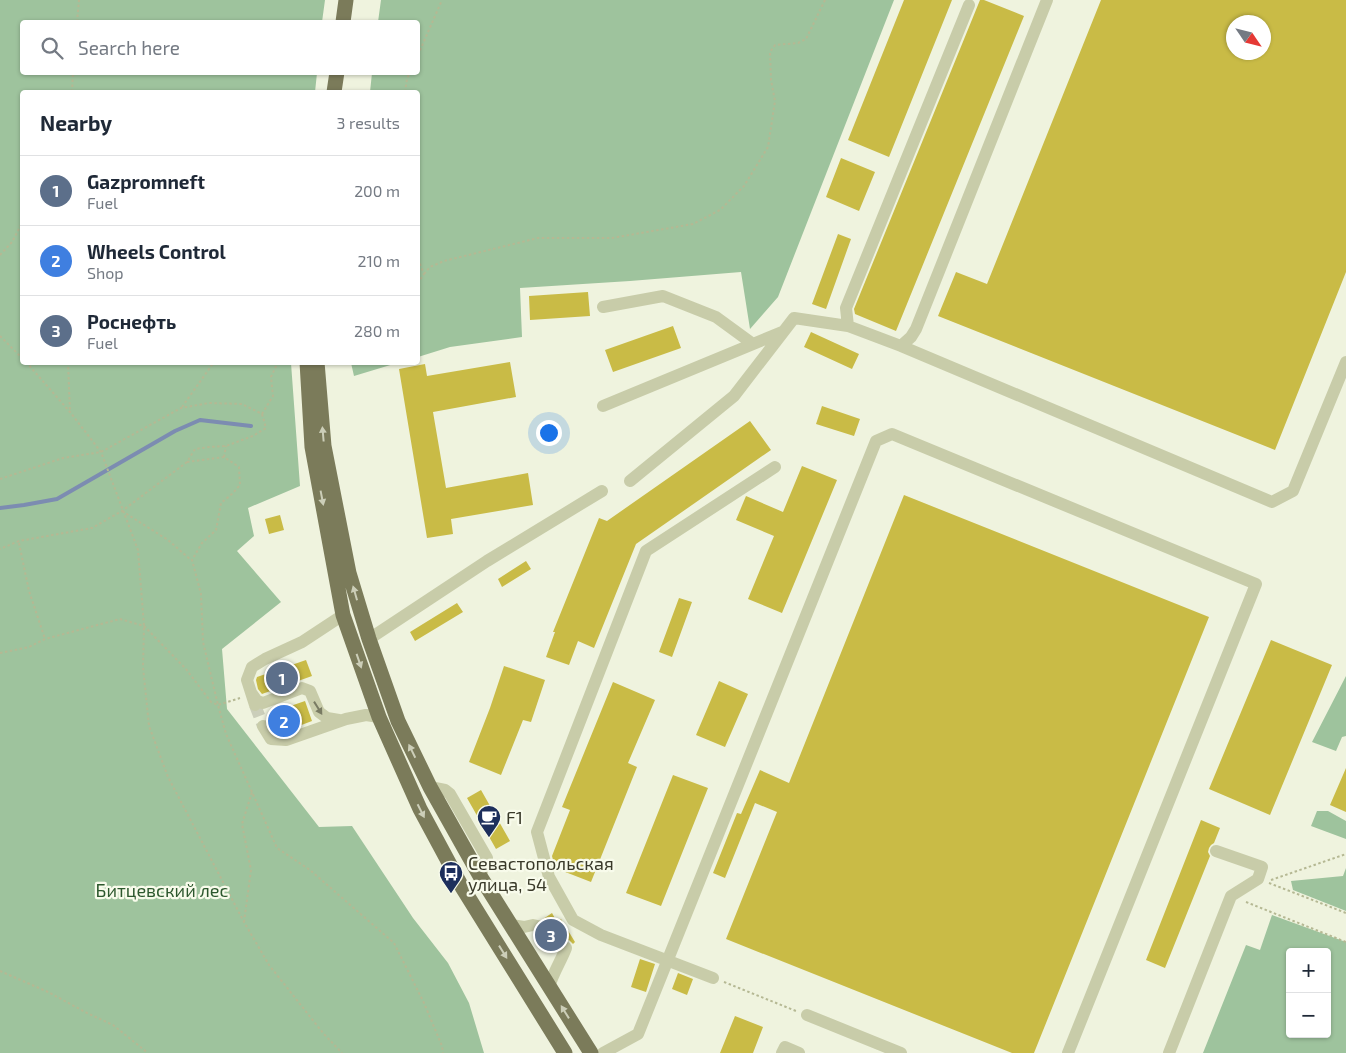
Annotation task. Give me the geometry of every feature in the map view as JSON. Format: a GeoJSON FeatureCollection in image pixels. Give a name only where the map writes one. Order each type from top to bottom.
{"type":"FeatureCollection","features":[{"type":"Feature","properties":{"kind":"main road"},"geometry":{"type":"LineString","coordinates":[[333,20],[335,0]]}},
{"type":"Feature","properties":{"kind":"main road"},"geometry":{"type":"LineString","coordinates":[[343,20],[346,0]]}},
{"type":"Feature","properties":{"kind":"main road"},"geometry":{"type":"LineString","coordinates":[[324,90],[327,75]]}},
{"type":"Feature","properties":{"kind":"main road"},"geometry":{"type":"LineString","coordinates":[[334,90],[337,75]]}},
{"type":"Feature","properties":{"kind":"main road"},"geometry":{"type":"LineString","coordinates":[[307,365],[312,447],[343,615],[379,717],[420,809],[462,887],[565,1053]]}},
{"type":"Feature","properties":{"kind":"main road"},"geometry":{"type":"LineString","coordinates":[[317,365],[324,446],[349,573],[369,639],[398,721],[430,787],[480,876],[591,1053]]}},
{"type":"Feature","properties":{"kind":"lane"},"geometry":{"type":"LineString","coordinates":[[901,346],[911,337],[916,329],[1047,0]]}},
{"type":"Feature","properties":{"kind":"lane"},"geometry":{"type":"LineString","coordinates":[[848,326],[846,308],[969,5]]}},
{"type":"Feature","properties":{"kind":"lane"},"geometry":{"type":"LineString","coordinates":[[603,308],[663,296],[716,317],[753,344]]}},
{"type":"Feature","properties":{"kind":"lane"},"geometry":{"type":"LineString","coordinates":[[630,481],[734,396],[794,318],[848,326],[901,346],[1272,502],[1293,491],[1346,362]]}},
{"type":"Feature","properties":{"kind":"lane"},"geometry":{"type":"LineString","coordinates":[[604,406],[784,331]]}},
{"type":"Feature","properties":{"kind":"lane"},"geometry":{"type":"LineString","coordinates":[[603,1053],[638,1034],[876,441],[892,434],[1256,584],[1068,1053]]}},
{"type":"Feature","properties":{"kind":"lane"},"geometry":{"type":"LineString","coordinates":[[713,978],[600,935],[574,920],[549,877],[537,832],[646,551],[774,467]]}},
{"type":"Feature","properties":{"kind":"lane"},"geometry":{"type":"LineString","coordinates":[[369,639],[487,561],[602,492]]}},
{"type":"Feature","properties":{"kind":"lane"},"geometry":{"type":"LineString","coordinates":[[340,721],[327,718],[319,712],[310,691],[302,688],[263,703],[254,700],[247,680],[252,668],[265,659],[302,642],[343,615]]}},
{"type":"Feature","properties":{"kind":"lane"},"geometry":{"type":"LineString","coordinates":[[262,726],[271,739],[286,740],[340,721],[366,715],[379,717]]}},
{"type":"Feature","properties":{"kind":"lane"},"geometry":{"type":"LineString","coordinates":[[1169,1053],[1231,896],[1258,879],[1262,867],[1216,850]]}},
{"type":"Feature","properties":{"kind":"lane"},"geometry":{"type":"LineString","coordinates":[[511,925],[524,927],[533,925],[547,928]]}},
{"type":"Feature","properties":{"kind":"lane"},"geometry":{"type":"LineString","coordinates":[[549,987],[566,948]]}},
{"type":"Feature","properties":{"kind":"lane"},"geometry":{"type":"LineString","coordinates":[[807,1015],[901,1053]]}},
{"type":"Feature","properties":{"kind":"lane"},"geometry":{"type":"LineString","coordinates":[[782,1053],[785,1047],[799,1053]]}},
{"type":"Feature","properties":{"kind":"path"},"geometry":{"type":"LineString","coordinates":[[77,20],[78,0]]}},
{"type":"Feature","properties":{"kind":"path"},"geometry":{"type":"LineString","coordinates":[[420,50],[442,0]]}},
{"type":"Feature","properties":{"kind":"path"},"geometry":{"type":"LineString","coordinates":[[420,280],[430,267],[444,261],[538,238],[612,238],[693,224],[720,210],[744,186],[768,147],[775,101],[771,80],[770,52],[775,45],[798,43],[806,38],[825,0]]}},
{"type":"Feature","properties":{"kind":"path"},"geometry":{"type":"LineString","coordinates":[[72,90],[73,75]]}},
{"type":"Feature","properties":{"kind":"path"},"geometry":{"type":"LineString","coordinates":[[406,90],[409,75]]}},
{"type":"Feature","properties":{"kind":"path"},"geometry":{"type":"LineString","coordinates":[[0,255],[12,242],[20,226]]}},
{"type":"Feature","properties":{"kind":"path"},"geometry":{"type":"LineString","coordinates":[[420,264],[424,274]]}},
{"type":"Feature","properties":{"kind":"path"},"geometry":{"type":"LineString","coordinates":[[0,336],[20,356]]}},
{"type":"Feature","properties":{"kind":"path"},"geometry":{"type":"LineString","coordinates":[[29,365],[70,412],[101,452],[138,550],[144,626],[143,667],[150,726],[168,777],[244,922],[269,965],[323,1033],[342,1053]]}},
{"type":"Feature","properties":{"kind":"path"},"geometry":{"type":"LineString","coordinates":[[68,365],[70,412]]}},
{"type":"Feature","properties":{"kind":"path"},"geometry":{"type":"LineString","coordinates":[[181,408],[212,365]]}},
{"type":"Feature","properties":{"kind":"path"},"geometry":{"type":"LineString","coordinates":[[0,549],[19,542],[92,528],[122,511],[187,462],[195,449],[226,446],[253,436],[266,428],[262,414],[273,396],[271,377],[277,365]]}},
{"type":"Feature","properties":{"kind":"path"},"geometry":{"type":"LineString","coordinates":[[0,479],[63,458],[101,452],[181,408],[209,403],[242,404],[262,414]]}},
{"type":"Feature","properties":{"kind":"path"},"geometry":{"type":"LineString","coordinates":[[224,457],[226,446]]}},
{"type":"Feature","properties":{"kind":"path"},"geometry":{"type":"LineString","coordinates":[[122,511],[168,540],[192,560]]}},
{"type":"Feature","properties":{"kind":"path"},"geometry":{"type":"LineString","coordinates":[[19,542],[28,591],[45,639]]}},
{"type":"Feature","properties":{"kind":"path"},"geometry":{"type":"LineString","coordinates":[[0,653],[29,647],[45,639],[120,619],[144,626],[186,669],[210,702],[218,705],[254,700]]}},
{"type":"Feature","properties":{"kind":"path"},"geometry":{"type":"LineString","coordinates":[[244,922],[252,870],[242,824],[252,792]]}},
{"type":"Feature","properties":{"kind":"path"},"geometry":{"type":"LineString","coordinates":[[1346,854],[1266,882],[1346,913]]}},
{"type":"Feature","properties":{"kind":"path"},"geometry":{"type":"LineString","coordinates":[[1231,896],[1346,942]]}},
{"type":"Feature","properties":{"kind":"path"},"geometry":{"type":"LineString","coordinates":[[0,971],[48,992],[113,1025],[148,1053]]}},
{"type":"Feature","properties":{"kind":"path"},"geometry":{"type":"LineString","coordinates":[[713,978],[807,1015]]}},
{"type":"Feature","properties":{"kind":"green space","name":"Битцевский лес"},"geometry":{"type":"Polygon","coordinates":[[[0,0],[325,0],[322,20],[20,20],[20,75],[317,75],[315,90],[20,90],[20,365],[291,365],[300,486],[248,508],[254,536],[237,551],[281,602],[222,649],[227,709],[319,827],[352,826],[413,918],[448,963],[469,1003],[484,1053],[0,1053],[0,0]]]}},
{"type":"Feature","properties":{"kind":"green space"},"geometry":{"type":"Polygon","coordinates":[[[381,0],[894,0],[778,297],[750,329],[741,272],[520,288],[522,337],[450,347],[420,356],[420,90],[370,90],[372,75],[420,75],[420,20],[378,20],[381,0]]]}},
{"type":"Feature","properties":{"kind":"green space"},"geometry":{"type":"Polygon","coordinates":[[[352,365],[390,365],[354,376],[352,365]]]}},
{"type":"Feature","properties":{"kind":"green space"},"geometry":{"type":"Polygon","coordinates":[[[1346,676],[1346,736],[1342,737],[1336,751],[1312,742],[1346,676]]]}},
{"type":"Feature","properties":{"kind":"green space"},"geometry":{"type":"Polygon","coordinates":[[[1317,811],[1328,811],[1346,821],[1346,839],[1311,826],[1317,811]]]}},
{"type":"Feature","properties":{"kind":"green space"},"geometry":{"type":"Polygon","coordinates":[[[1346,868],[1346,911],[1293,890],[1291,881],[1343,876],[1346,868]]]}},
{"type":"Feature","properties":{"kind":"green space"},"geometry":{"type":"Polygon","coordinates":[[[1272,915],[1346,942],[1346,1053],[1203,1053],[1246,945],[1260,950],[1272,915]]]}},
{"type":"Feature","properties":{"kind":"building"},"geometry":{"type":"Polygon","coordinates":[[[904,0],[952,0],[889,157],[848,140],[904,0]]]}},
{"type":"Feature","properties":{"kind":"building"},"geometry":{"type":"Polygon","coordinates":[[[980,0],[1024,16],[896,331],[855,314],[854,309],[980,0]]]}},
{"type":"Feature","properties":{"kind":"building"},"geometry":{"type":"Polygon","coordinates":[[[1101,0],[1346,0],[1346,272],[1275,450],[938,316],[956,272],[987,284],[1101,0]]]}},
{"type":"Feature","properties":{"kind":"building"},"geometry":{"type":"Polygon","coordinates":[[[841,158],[875,172],[859,211],[826,197],[841,158]]]}},
{"type":"Feature","properties":{"kind":"building"},"geometry":{"type":"Polygon","coordinates":[[[838,234],[851,239],[826,309],[812,304],[838,234]]]}},
{"type":"Feature","properties":{"kind":"building"},"geometry":{"type":"Polygon","coordinates":[[[588,292],[590,316],[530,320],[529,296],[588,292]]]}},
{"type":"Feature","properties":{"kind":"building"},"geometry":{"type":"Polygon","coordinates":[[[673,326],[681,348],[613,372],[605,350],[673,326]]]}},
{"type":"Feature","properties":{"kind":"building"},"geometry":{"type":"Polygon","coordinates":[[[811,332],[859,354],[852,369],[804,347],[811,332]]]}},
{"type":"Feature","properties":{"kind":"building"},"geometry":{"type":"Polygon","coordinates":[[[510,362],[516,397],[433,412],[446,488],[528,473],[533,505],[451,519],[453,534],[427,538],[399,369],[425,364],[427,376],[510,362]]]}},
{"type":"Feature","properties":{"kind":"building"},"geometry":{"type":"Polygon","coordinates":[[[822,406],[860,419],[854,436],[816,424],[822,406]]]}},
{"type":"Feature","properties":{"kind":"building"},"geometry":{"type":"Polygon","coordinates":[[[750,421],[771,450],[636,544],[594,648],[578,641],[569,665],[546,657],[555,632],[553,632],[599,518],[607,521],[750,421]]]}},
{"type":"Feature","properties":{"kind":"building"},"geometry":{"type":"Polygon","coordinates":[[[802,466],[837,480],[782,613],[748,599],[774,536],[736,520],[746,496],[783,512],[802,466]]]}},
{"type":"Feature","properties":{"kind":"building"},"geometry":{"type":"Polygon","coordinates":[[[904,495],[1209,617],[1034,1053],[1012,1053],[726,939],[777,812],[755,803],[725,878],[713,873],[737,813],[741,814],[760,770],[789,783],[904,495]]]}},
{"type":"Feature","properties":{"kind":"building"},"geometry":{"type":"Polygon","coordinates":[[[280,515],[284,530],[269,534],[265,519],[280,515]]]}},
{"type":"Feature","properties":{"kind":"building"},"geometry":{"type":"Polygon","coordinates":[[[526,561],[531,569],[502,587],[498,579],[526,561]]]}},
{"type":"Feature","properties":{"kind":"building"},"geometry":{"type":"Polygon","coordinates":[[[679,598],[692,602],[672,657],[659,652],[679,598]]]}},
{"type":"Feature","properties":{"kind":"building"},"geometry":{"type":"Polygon","coordinates":[[[457,603],[463,612],[415,641],[410,632],[457,603]]]}},
{"type":"Feature","properties":{"kind":"building"},"geometry":{"type":"Polygon","coordinates":[[[1271,640],[1332,665],[1270,815],[1209,789],[1271,640]]]}},
{"type":"Feature","properties":{"kind":"building"},"geometry":{"type":"Polygon","coordinates":[[[306,660],[312,676],[262,694],[258,689],[257,677],[306,660]]]}},
{"type":"Feature","properties":{"kind":"building"},"geometry":{"type":"Polygon","coordinates":[[[504,666],[545,680],[531,722],[523,720],[501,775],[469,762],[504,666]]]}},
{"type":"Feature","properties":{"kind":"building"},"geometry":{"type":"Polygon","coordinates":[[[719,681],[748,694],[725,747],[696,735],[719,681]]]}},
{"type":"Feature","properties":{"kind":"building"},"geometry":{"type":"Polygon","coordinates":[[[613,682],[655,700],[628,763],[637,767],[591,882],[555,868],[552,856],[570,810],[562,807],[613,682]]]}},
{"type":"Feature","properties":{"kind":"building"},"geometry":{"type":"Polygon","coordinates":[[[305,701],[312,721],[283,732],[277,731],[270,713],[305,701]]]}},
{"type":"Feature","properties":{"kind":"building"},"geometry":{"type":"Polygon","coordinates":[[[1346,768],[1346,812],[1330,805],[1346,768]]]}},
{"type":"Feature","properties":{"kind":"building"},"geometry":{"type":"Polygon","coordinates":[[[673,775],[708,788],[661,906],[626,893],[673,775]]]}},
{"type":"Feature","properties":{"kind":"building"},"geometry":{"type":"Polygon","coordinates":[[[481,790],[510,841],[496,849],[467,798],[481,790]]]}},
{"type":"Feature","properties":{"kind":"building"},"geometry":{"type":"Polygon","coordinates":[[[1201,820],[1220,828],[1214,843],[1209,848],[1210,856],[1165,968],[1146,960],[1201,820]]]}},
{"type":"Feature","properties":{"kind":"building"},"geometry":{"type":"Polygon","coordinates":[[[552,913],[557,922],[561,919],[575,942],[573,944],[569,940],[561,941],[555,952],[545,936],[550,936],[553,933],[555,925],[543,919],[552,913]]]}},
{"type":"Feature","properties":{"kind":"building"},"geometry":{"type":"Polygon","coordinates":[[[640,959],[655,964],[646,992],[631,987],[640,959]]]}},
{"type":"Feature","properties":{"kind":"building"},"geometry":{"type":"Polygon","coordinates":[[[678,973],[693,979],[687,995],[672,989],[678,973]]]}},
{"type":"Feature","properties":{"kind":"building"},"geometry":{"type":"Polygon","coordinates":[[[735,1016],[763,1027],[753,1053],[720,1053],[735,1016]]]}},
{"type":"Feature","properties":{"kind":"waterway"},"geometry":{"type":"LineString","coordinates":[[0,508],[57,499],[175,431],[200,420],[251,426]]}},
{"type":"Feature","properties":{"kind":"tunnel"},"geometry":{"type":"LineString","coordinates":[[255,705],[263,726]]}},
{"type":"Feature","properties":{"kind":"tunnel"},"geometry":{"type":"LineString","coordinates":[[547,928],[566,948]]}},
{"type":"Feature","properties":{"kind":"place","name":"Gazpromneft"},"geometry":{"type":"Point","coordinates":[282,678]}},
{"type":"Feature","properties":{"kind":"place","name":"Wheels Control"},"geometry":{"type":"Point","coordinates":[284,721]}},
{"type":"Feature","properties":{"kind":"place","name":"F1"},"geometry":{"type":"Point","coordinates":[489,838]}},
{"type":"Feature","properties":{"kind":"place","name":"Севастопольская улица, 54"},"geometry":{"type":"Point","coordinates":[451,894]}},
{"type":"Feature","properties":{"kind":"place","name":"Роснефть"},"geometry":{"type":"Point","coordinates":[551,935]}}]}
